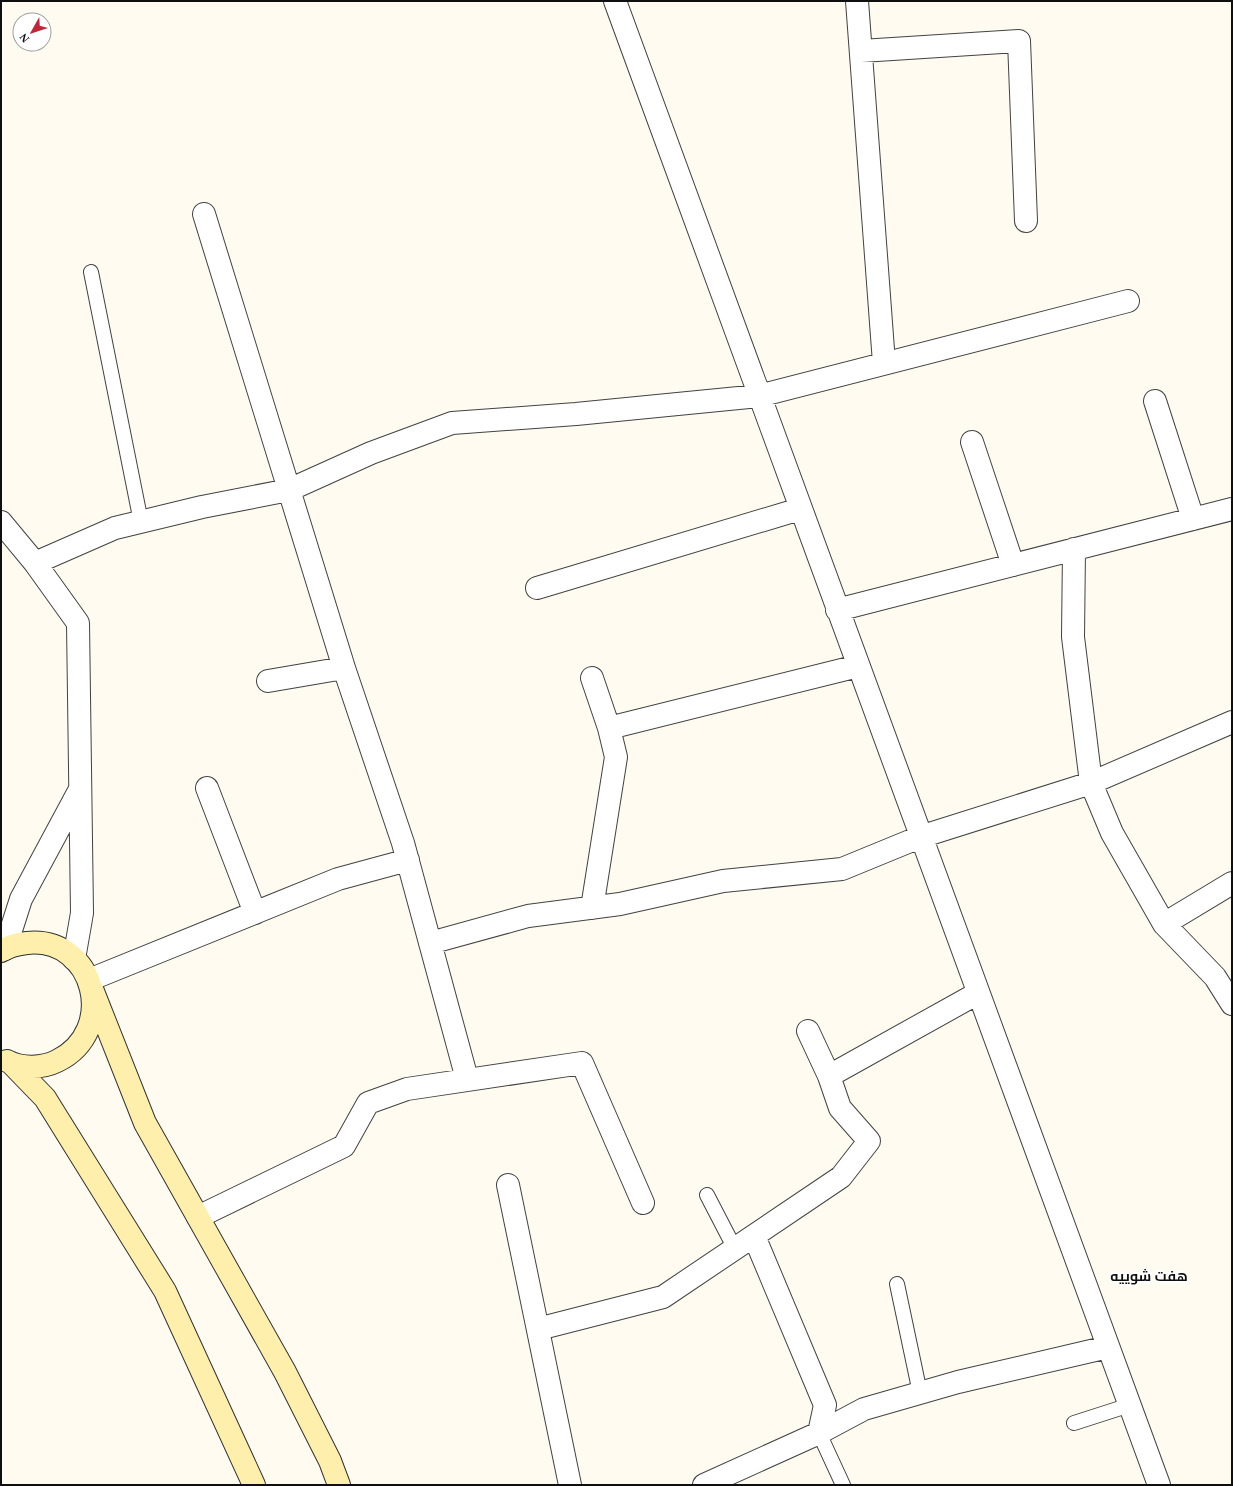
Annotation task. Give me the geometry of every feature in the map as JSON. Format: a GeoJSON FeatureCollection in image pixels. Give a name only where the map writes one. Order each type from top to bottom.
{"type":"FeatureCollection","features":[{"type":"Feature","properties":{"kind":"street"},"geometry":{"type":"LineString","coordinates":[[615,1],[920,837],[1159,1485]]}},
{"type":"Feature","properties":{"kind":"street"},"geometry":{"type":"LineString","coordinates":[[857,1],[884,363]]}},
{"type":"Feature","properties":{"kind":"street"},"geometry":{"type":"LineString","coordinates":[[861,52],[1019,41],[1026,221]]}},
{"type":"Feature","properties":{"kind":"street"},"geometry":{"type":"LineString","coordinates":[[204,214],[344,668],[408,860],[467,1079]]}},
{"type":"Feature","properties":{"kind":"street"},"geometry":{"type":"LineString","coordinates":[[35,562],[115,528],[289,490],[371,453],[452,423],[576,414],[759,396],[1128,301]]}},
{"type":"Feature","properties":{"kind":"street"},"geometry":{"type":"LineString","coordinates":[[1154,401],[1193,519]]}},
{"type":"Feature","properties":{"kind":"street"},"geometry":{"type":"LineString","coordinates":[[972,442],[1013,565]]}},
{"type":"Feature","properties":{"kind":"street"},"geometry":{"type":"LineString","coordinates":[[537,588],[800,509]]}},
{"type":"Feature","properties":{"kind":"street"},"geometry":{"type":"LineString","coordinates":[[837,610],[1232,509]]}},
{"type":"Feature","properties":{"kind":"street"},"geometry":{"type":"LineString","coordinates":[[1,522],[35,562],[78,623],[82,913],[74,959]]}},
{"type":"Feature","properties":{"kind":"street"},"geometry":{"type":"LineString","coordinates":[[1074,549],[1073,637],[1091,783],[1112,834],[1164,924],[1215,977],[1232,1004]]}},
{"type":"Feature","properties":{"kind":"street"},"geometry":{"type":"LineString","coordinates":[[609,728],[858,666]]}},
{"type":"Feature","properties":{"kind":"street"},"geometry":{"type":"LineString","coordinates":[[268,681],[344,668]]}},
{"type":"Feature","properties":{"kind":"street"},"geometry":{"type":"LineString","coordinates":[[592,678],[609,728],[616,757],[592,908]]}},
{"type":"Feature","properties":{"kind":"street"},"geometry":{"type":"LineString","coordinates":[[430,943],[528,916],[620,904],[723,881],[842,869],[920,837],[1091,783],[1232,722]]}},
{"type":"Feature","properties":{"kind":"street"},"geometry":{"type":"LineString","coordinates":[[207,788],[255,913]]}},
{"type":"Feature","properties":{"kind":"street"},"geometry":{"type":"LineString","coordinates":[[3,950],[21,899],[80,790]]}},
{"type":"Feature","properties":{"kind":"street"},"geometry":{"type":"LineString","coordinates":[[91,984],[255,913],[338,880],[408,860]]}},
{"type":"Feature","properties":{"kind":"street"},"geometry":{"type":"LineString","coordinates":[[1164,924],[1232,883]]}},
{"type":"Feature","properties":{"kind":"street"},"geometry":{"type":"LineString","coordinates":[[3,950],[18,944],[33,942],[48,944],[62,950],[74,959],[91,984],[145,1123],[285,1372],[330,1460],[339,1485]]}},
{"type":"Feature","properties":{"kind":"street"},"geometry":{"type":"LineString","coordinates":[[7,1061],[31,1067],[50,1064],[67,1056],[81,1043],[90,1027],[94,1008],[91,984]]}},
{"type":"Feature","properties":{"kind":"street"},"geometry":{"type":"LineString","coordinates":[[829,1076],[978,993]]}},
{"type":"Feature","properties":{"kind":"street"},"geometry":{"type":"LineString","coordinates":[[538,1329],[663,1297],[841,1177],[869,1141],[840,1108],[829,1076],[808,1030]]}},
{"type":"Feature","properties":{"kind":"street"},"geometry":{"type":"LineString","coordinates":[[7,1061],[45,1098],[165,1291],[254,1485]]}},
{"type":"Feature","properties":{"kind":"street"},"geometry":{"type":"LineString","coordinates":[[198,1217],[344,1146],[368,1103],[407,1089],[582,1063],[643,1203]]}},
{"type":"Feature","properties":{"kind":"street"},"geometry":{"type":"LineString","coordinates":[[508,1185],[570,1485]]}},
{"type":"Feature","properties":{"kind":"street"},"geometry":{"type":"LineString","coordinates":[[754,1236],[825,1405],[819,1433]]}},
{"type":"Feature","properties":{"kind":"street"},"geometry":{"type":"LineString","coordinates":[[704,1485],[819,1433],[864,1409],[920,1393],[1108,1347]]}},
{"type":"Feature","properties":{"kind":"lane"},"geometry":{"type":"LineString","coordinates":[[91,272],[141,522]]}},
{"type":"Feature","properties":{"kind":"lane"},"geometry":{"type":"LineString","coordinates":[[707,1195],[735,1249]]}},
{"type":"Feature","properties":{"kind":"lane"},"geometry":{"type":"LineString","coordinates":[[897,1284],[920,1393]]}},
{"type":"Feature","properties":{"kind":"lane"},"geometry":{"type":"LineString","coordinates":[[1074,1423],[1130,1405]]}},
{"type":"Feature","properties":{"kind":"lane"},"geometry":{"type":"LineString","coordinates":[[819,1433],[843,1485]]}},
{"type":"Feature","properties":{"kind":"district","name":"هفت شوییه"},"geometry":{"type":"Point","coordinates":[1149,1276]}}]}
